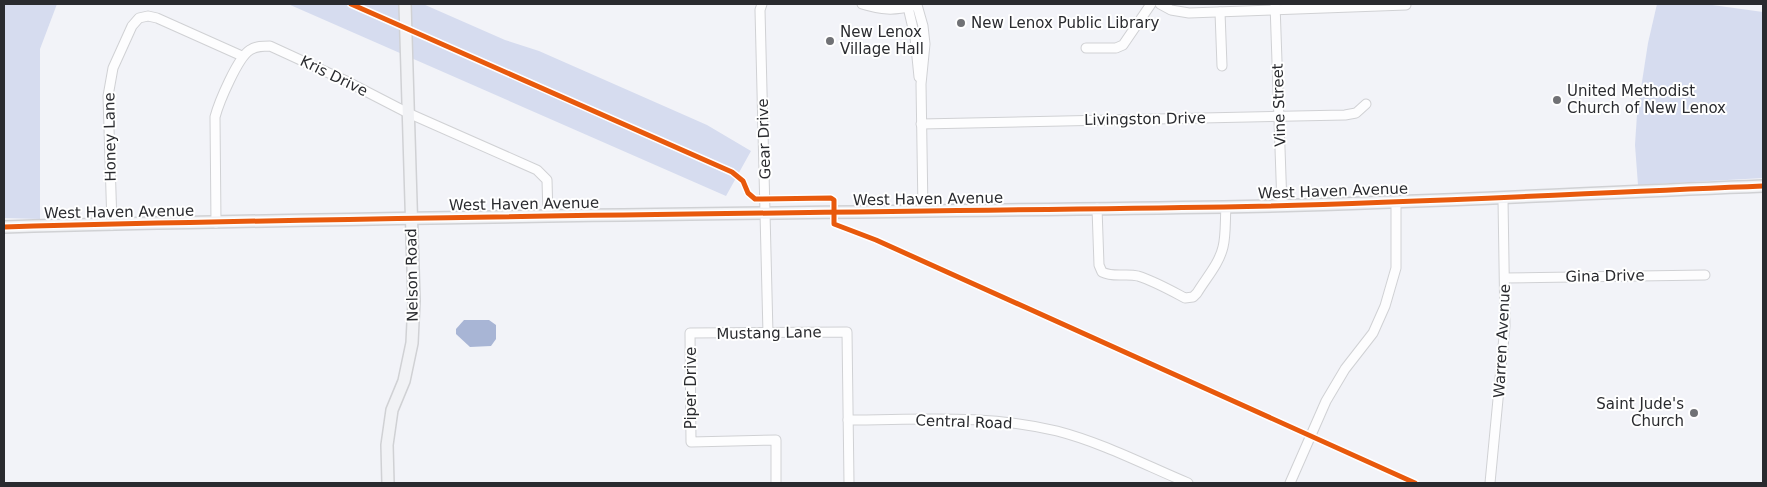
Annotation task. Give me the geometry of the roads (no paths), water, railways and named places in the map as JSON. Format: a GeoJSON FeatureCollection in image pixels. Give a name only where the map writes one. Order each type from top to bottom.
{"type":"FeatureCollection","features":[{"type":"Feature","properties":{"kind":"street","name":"Nelson Road"},"geometry":{"type":"LineString","coordinates":[[388,483],[387,445],[392,410],[404,381],[412,343],[414,301],[405,4]]}},
{"type":"Feature","properties":{"kind":"street","name":"Gear Drive"},"geometry":{"type":"LineString","coordinates":[[762,4],[760,10],[768,334]]}},
{"type":"Feature","properties":{"kind":"street"},"geometry":{"type":"LineString","coordinates":[[862,4],[880,10],[897,10],[915,5],[915,37],[921,84],[923,211]]}},
{"type":"Feature","properties":{"kind":"street"},"geometry":{"type":"LineString","coordinates":[[1086,48],[1116,48],[1123,45],[1151,4]]}},
{"type":"Feature","properties":{"kind":"street"},"geometry":{"type":"LineString","coordinates":[[1160,4],[1171,10],[1189,13],[1217,9],[1406,5]]}},
{"type":"Feature","properties":{"kind":"street","name":"Vine Street"},"geometry":{"type":"LineString","coordinates":[[1276,7],[1282,206]]}},
{"type":"Feature","properties":{"kind":"street"},"geometry":{"type":"LineString","coordinates":[[1217,9],[1222,66]]}},
{"type":"Feature","properties":{"kind":"street","name":"Honey Lane"},"geometry":{"type":"LineString","coordinates":[[112,225],[108,96],[113,68],[138,18],[148,16],[157,18],[242,56]]}},
{"type":"Feature","properties":{"kind":"street","name":"Kris Drive"},"geometry":{"type":"LineString","coordinates":[[242,56],[251,49],[260,46],[270,46],[344,80],[408,113],[537,170],[547,180],[548,216]]}},
{"type":"Feature","properties":{"kind":"street"},"geometry":{"type":"LineString","coordinates":[[216,223],[215,117],[242,56]]}},
{"type":"Feature","properties":{"kind":"street","name":"Livingston Drive"},"geometry":{"type":"LineString","coordinates":[[921,124],[1345,115],[1356,113],[1366,104]]}},
{"type":"Feature","properties":{"kind":"street","name":"West Haven Avenue"},"geometry":{"type":"LineString","coordinates":[[4,228],[411,218],[1282,206],[1503,199],[1763,186]]}},
{"type":"Feature","properties":{"kind":"street","name":"Warren Avenue"},"geometry":{"type":"LineString","coordinates":[[1490,483],[1505,326],[1503,199]]}},
{"type":"Feature","properties":{"kind":"street"},"geometry":{"type":"LineString","coordinates":[[1290,483],[1326,401],[1346,369],[1373,333],[1385,306],[1396,268],[1396,202]]}},
{"type":"Feature","properties":{"kind":"street"},"geometry":{"type":"LineString","coordinates":[[1096,208],[1099,265],[1102,272],[1113,276],[1134,275],[1186,298],[1193,297],[1197,293],[1218,259],[1223,247],[1226,207]]}},
{"type":"Feature","properties":{"kind":"street","name":"Gina Drive"},"geometry":{"type":"LineString","coordinates":[[1505,278],[1705,275]]}},
{"type":"Feature","properties":{"kind":"street","name":"Mustang Lane"},"geometry":{"type":"LineString","coordinates":[[690,333],[847,332],[848,420]]}},
{"type":"Feature","properties":{"kind":"street","name":"Piper Drive"},"geometry":{"type":"LineString","coordinates":[[690,333],[691,442],[776,440],[776,483]]}},
{"type":"Feature","properties":{"kind":"street","name":"Central Road"},"geometry":{"type":"LineString","coordinates":[[848,420],[966,419],[1024,424],[1091,441],[1188,483]]}},
{"type":"Feature","properties":{"kind":"street"},"geometry":{"type":"LineString","coordinates":[[848,420],[849,483]]}},
{"type":"Feature","properties":{"kind":"water"},"geometry":{"type":"Polygon","coordinates":[[[464,320],[489,320],[496,325],[496,339],[491,346],[470,347],[456,334],[456,329],[464,320]]]}},
{"type":"Feature","properties":{"kind":"place","name":"New Lenox Public Library"},"geometry":{"type":"Point","coordinates":[961,23]}},
{"type":"Feature","properties":{"kind":"place","name":"New Lenox Village Hall"},"geometry":{"type":"Point","coordinates":[830,41]}},
{"type":"Feature","properties":{"kind":"place","name":"United Methodist Church of New Lenox"},"geometry":{"type":"Point","coordinates":[1557,100]}},
{"type":"Feature","properties":{"kind":"place","name":"Saint Jude's Church"},"geometry":{"type":"Point","coordinates":[1694,413]}}]}
